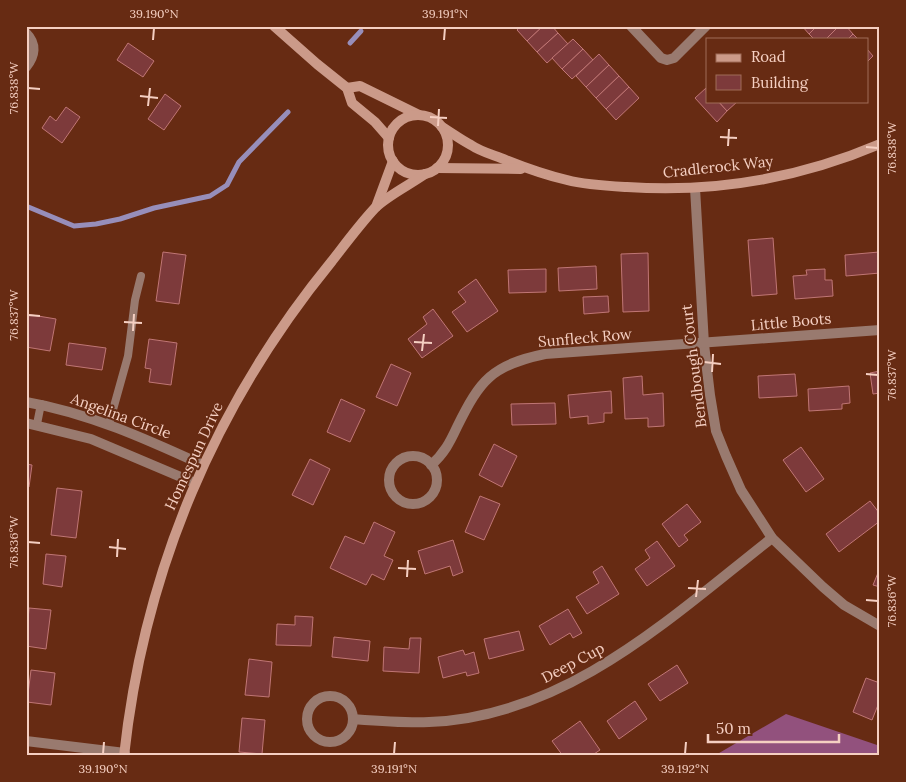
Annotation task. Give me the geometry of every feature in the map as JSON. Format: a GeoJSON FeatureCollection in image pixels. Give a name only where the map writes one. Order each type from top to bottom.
{"type":"FeatureCollection","features":[{"type":"Feature","properties":{"kind":"street"},"geometry":{"type":"LineString","coordinates":[[274,26],[347,88],[352,103],[376,122],[389,138]]}},
{"type":"Feature","properties":{"kind":"street"},"geometry":{"type":"LineString","coordinates":[[631,26],[661,58],[667,60],[674,58],[706,26]]}},
{"type":"Feature","properties":{"kind":"street"},"geometry":{"type":"LineString","coordinates":[[26,33],[33,42],[34,50],[32,60],[26,68]]}},
{"type":"Feature","properties":{"kind":"street"},"geometry":{"type":"LineString","coordinates":[[347,88],[360,86],[418,115]]}},
{"type":"Feature","properties":{"kind":"street"},"geometry":{"type":"LineString","coordinates":[[409,116],[428,116],[442,126],[447,137],[448,148],[438,168],[425,174],[416,175],[407,173],[393,161],[388,145],[389,138],[393,128],[400,121],[409,116]]}},
{"type":"Feature","properties":{"kind":"street","name":"Cradlerock Way"},"geometry":{"type":"LineString","coordinates":[[442,126],[472,146],[527,169],[568,181],[652,189],[695,188],[749,182],[794,173],[838,160],[880,144]]}},
{"type":"Feature","properties":{"kind":"street","name":"Homespun Drive"},"geometry":{"type":"LineString","coordinates":[[376,207],[393,161]]}},
{"type":"Feature","properties":{"kind":"street","name":"Cradlerock Way"},"geometry":{"type":"LineString","coordinates":[[438,168],[527,169]]}},
{"type":"Feature","properties":{"kind":"street","name":"Homespun Drive"},"geometry":{"type":"LineString","coordinates":[[124,754],[132,692],[158,586],[203,465],[238,399],[273,340],[303,296],[376,207],[425,174]]}},
{"type":"Feature","properties":{"kind":"street","name":"Bendbough Court"},"geometry":{"type":"LineString","coordinates":[[695,188],[704,344],[716,431],[741,490],[772,538],[830,593],[880,626]]}},
{"type":"Feature","properties":{"kind":"street","name":"Little Boots"},"geometry":{"type":"LineString","coordinates":[[704,344],[880,330]]}},
{"type":"Feature","properties":{"kind":"street","name":"Sunfleck Row"},"geometry":{"type":"LineString","coordinates":[[431,465],[441,457],[471,398],[494,373],[510,364],[545,354],[704,344]]}},
{"type":"Feature","properties":{"kind":"street","name":"Angelina Circle"},"geometry":{"type":"LineString","coordinates":[[26,402],[41,404],[108,424],[136,434],[203,465]]}},
{"type":"Feature","properties":{"kind":"street"},"geometry":{"type":"LineString","coordinates":[[31,424],[91,440],[195,483]]}},
{"type":"Feature","properties":{"kind":"street"},"geometry":{"type":"LineString","coordinates":[[417,456],[431,465],[436,473],[437,481],[430,497],[423,502],[415,504],[405,503],[397,498],[391,490],[389,480],[392,468],[399,460],[417,456]]}},
{"type":"Feature","properties":{"kind":"street","name":"Deep Cup"},"geometry":{"type":"LineString","coordinates":[[353,719],[431,722],[457,719],[484,714],[552,693],[583,678],[643,638],[772,538]]}},
{"type":"Feature","properties":{"kind":"street"},"geometry":{"type":"LineString","coordinates":[[330,696],[344,700],[351,710],[353,719],[351,728],[346,736],[334,742],[325,741],[312,733],[308,723],[308,714],[311,706],[316,701],[330,696]]}},
{"type":"Feature","properties":{"kind":"street"},"geometry":{"type":"LineString","coordinates":[[26,741],[124,754]]}},
{"type":"Feature","properties":{"kind":"lane"},"geometry":{"type":"LineString","coordinates":[[108,424],[128,356],[135,300],[141,276]]}},
{"type":"Feature","properties":{"kind":"lane"},"geometry":{"type":"LineString","coordinates":[[31,424],[41,404]]}},
{"type":"Feature","properties":{"kind":"shaded area"},"geometry":{"type":"Polygon","coordinates":[[[786,714],[880,746],[880,756],[714,756],[786,714]]]}},
{"type":"Feature","properties":{"kind":"building"},"geometry":{"type":"Polygon","coordinates":[[[521,26],[543,26],[527,41],[517,30],[521,26]]]}},
{"type":"Feature","properties":{"kind":"building"},"geometry":{"type":"Polygon","coordinates":[[[543,26],[552,26],[558,33],[537,52],[527,41],[543,26]]]}},
{"type":"Feature","properties":{"kind":"building"},"geometry":{"type":"Polygon","coordinates":[[[802,26],[817,26],[809,34],[802,26]]]}},
{"type":"Feature","properties":{"kind":"building"},"geometry":{"type":"Polygon","coordinates":[[[817,26],[839,26],[827,38],[813,38],[809,34],[817,26]]]}},
{"type":"Feature","properties":{"kind":"building"},"geometry":{"type":"Polygon","coordinates":[[[839,26],[846,26],[853,34],[849,38],[827,38],[839,26]]]}},
{"type":"Feature","properties":{"kind":"building"},"geometry":{"type":"Polygon","coordinates":[[[558,33],[568,44],[547,63],[537,52],[558,33]]]}},
{"type":"Feature","properties":{"kind":"building"},"geometry":{"type":"Polygon","coordinates":[[[853,34],[857,38],[849,38],[853,34]]]}},
{"type":"Feature","properties":{"kind":"building"},"geometry":{"type":"Polygon","coordinates":[[[573,39],[583,49],[562,69],[552,58],[573,39]]]}},
{"type":"Feature","properties":{"kind":"building"},"geometry":{"type":"Polygon","coordinates":[[[128,43],[154,61],[143,77],[117,60],[128,43]]]}},
{"type":"Feature","properties":{"kind":"building"},"geometry":{"type":"Polygon","coordinates":[[[583,49],[593,60],[572,79],[562,69],[583,49]]]}},
{"type":"Feature","properties":{"kind":"building"},"geometry":{"type":"Polygon","coordinates":[[[868,50],[873,56],[868,61],[868,50]]]}},
{"type":"Feature","properties":{"kind":"building"},"geometry":{"type":"Polygon","coordinates":[[[599,54],[609,65],[586,87],[576,76],[599,54]]]}},
{"type":"Feature","properties":{"kind":"building"},"geometry":{"type":"Polygon","coordinates":[[[609,65],[619,76],[596,98],[586,87],[609,65]]]}},
{"type":"Feature","properties":{"kind":"building"},"geometry":{"type":"Polygon","coordinates":[[[619,76],[629,87],[606,109],[596,98],[619,76]]]}},
{"type":"Feature","properties":{"kind":"building"},"geometry":{"type":"Polygon","coordinates":[[[629,87],[639,98],[616,120],[606,109],[629,87]]]}},
{"type":"Feature","properties":{"kind":"building"},"geometry":{"type":"Polygon","coordinates":[[[706,88],[706,102],[719,102],[727,111],[717,122],[695,98],[706,88]]]}},
{"type":"Feature","properties":{"kind":"building"},"geometry":{"type":"Polygon","coordinates":[[[165,94],[181,106],[164,130],[148,119],[165,94]]]}},
{"type":"Feature","properties":{"kind":"building"},"geometry":{"type":"Polygon","coordinates":[[[719,102],[737,102],[727,111],[719,102]]]}},
{"type":"Feature","properties":{"kind":"building"},"geometry":{"type":"Polygon","coordinates":[[[66,107],[80,117],[62,143],[42,128],[50,116],[56,121],[66,107]]]}},
{"type":"Feature","properties":{"kind":"building"},"geometry":{"type":"Polygon","coordinates":[[[773,238],[777,294],[752,296],[748,240],[773,238]]]}},
{"type":"Feature","properties":{"kind":"building"},"geometry":{"type":"Polygon","coordinates":[[[163,252],[186,255],[179,304],[156,301],[163,252]]]}},
{"type":"Feature","properties":{"kind":"building"},"geometry":{"type":"Polygon","coordinates":[[[879,252],[880,273],[846,276],[845,255],[879,252]]]}},
{"type":"Feature","properties":{"kind":"building"},"geometry":{"type":"Polygon","coordinates":[[[648,253],[649,311],[623,312],[621,254],[648,253]]]}},
{"type":"Feature","properties":{"kind":"building"},"geometry":{"type":"Polygon","coordinates":[[[596,266],[597,289],[559,291],[558,268],[596,266]]]}},
{"type":"Feature","properties":{"kind":"building"},"geometry":{"type":"Polygon","coordinates":[[[546,269],[546,292],[509,293],[508,270],[546,269]]]}},
{"type":"Feature","properties":{"kind":"building"},"geometry":{"type":"Polygon","coordinates":[[[825,269],[825,280],[832,280],[833,296],[795,299],[793,276],[807,275],[806,270],[825,269]]]}},
{"type":"Feature","properties":{"kind":"building"},"geometry":{"type":"Polygon","coordinates":[[[476,279],[498,311],[467,332],[452,312],[466,302],[458,292],[476,279]]]}},
{"type":"Feature","properties":{"kind":"building"},"geometry":{"type":"Polygon","coordinates":[[[608,296],[609,312],[584,314],[583,297],[608,296]]]}},
{"type":"Feature","properties":{"kind":"building"},"geometry":{"type":"Polygon","coordinates":[[[433,309],[453,336],[422,358],[408,339],[427,324],[423,317],[433,309]]]}},
{"type":"Feature","properties":{"kind":"building"},"geometry":{"type":"Polygon","coordinates":[[[26,314],[56,319],[50,351],[26,347],[26,314]]]}},
{"type":"Feature","properties":{"kind":"building"},"geometry":{"type":"Polygon","coordinates":[[[149,339],[177,343],[171,385],[149,382],[151,369],[145,368],[149,339]]]}},
{"type":"Feature","properties":{"kind":"building"},"geometry":{"type":"Polygon","coordinates":[[[69,343],[106,348],[102,370],[66,365],[69,343]]]}},
{"type":"Feature","properties":{"kind":"building"},"geometry":{"type":"Polygon","coordinates":[[[391,364],[411,373],[397,406],[376,397],[391,364]]]}},
{"type":"Feature","properties":{"kind":"building"},"geometry":{"type":"Polygon","coordinates":[[[880,371],[880,393],[873,394],[870,373],[880,371]]]}},
{"type":"Feature","properties":{"kind":"building"},"geometry":{"type":"Polygon","coordinates":[[[795,374],[797,396],[759,398],[758,376],[795,374]]]}},
{"type":"Feature","properties":{"kind":"building"},"geometry":{"type":"Polygon","coordinates":[[[642,376],[643,395],[663,393],[664,426],[648,427],[648,418],[625,419],[623,378],[642,376]]]}},
{"type":"Feature","properties":{"kind":"building"},"geometry":{"type":"Polygon","coordinates":[[[849,386],[850,403],[842,404],[842,409],[809,411],[808,389],[849,386]]]}},
{"type":"Feature","properties":{"kind":"building"},"geometry":{"type":"Polygon","coordinates":[[[611,391],[612,413],[604,413],[604,422],[588,424],[588,416],[570,418],[568,395],[611,391]]]}},
{"type":"Feature","properties":{"kind":"building"},"geometry":{"type":"Polygon","coordinates":[[[341,399],[365,410],[350,442],[327,432],[341,399]]]}},
{"type":"Feature","properties":{"kind":"building"},"geometry":{"type":"Polygon","coordinates":[[[555,403],[556,424],[512,425],[511,404],[555,403]]]}},
{"type":"Feature","properties":{"kind":"building"},"geometry":{"type":"Polygon","coordinates":[[[494,444],[517,456],[502,487],[479,475],[494,444]]]}},
{"type":"Feature","properties":{"kind":"building"},"geometry":{"type":"Polygon","coordinates":[[[801,447],[824,479],[806,492],[783,460],[801,447]]]}},
{"type":"Feature","properties":{"kind":"building"},"geometry":{"type":"Polygon","coordinates":[[[310,459],[330,469],[313,505],[292,495],[310,459]]]}},
{"type":"Feature","properties":{"kind":"building"},"geometry":{"type":"Polygon","coordinates":[[[26,464],[32,465],[29,487],[26,487],[26,464]]]}},
{"type":"Feature","properties":{"kind":"building"},"geometry":{"type":"Polygon","coordinates":[[[57,488],[82,491],[76,538],[51,535],[57,488]]]}},
{"type":"Feature","properties":{"kind":"building"},"geometry":{"type":"Polygon","coordinates":[[[480,496],[500,504],[484,540],[465,532],[480,496]]]}},
{"type":"Feature","properties":{"kind":"building"},"geometry":{"type":"Polygon","coordinates":[[[870,501],[880,514],[880,521],[839,552],[826,534],[870,501]]]}},
{"type":"Feature","properties":{"kind":"building"},"geometry":{"type":"Polygon","coordinates":[[[687,504],[701,522],[684,535],[688,540],[679,547],[662,524],[687,504]]]}},
{"type":"Feature","properties":{"kind":"building"},"geometry":{"type":"Polygon","coordinates":[[[374,522],[395,532],[384,556],[393,560],[384,580],[372,574],[366,585],[330,568],[345,536],[364,544],[374,522]]]}},
{"type":"Feature","properties":{"kind":"building"},"geometry":{"type":"Polygon","coordinates":[[[453,540],[463,572],[453,576],[450,566],[425,574],[418,551],[453,540]]]}},
{"type":"Feature","properties":{"kind":"building"},"geometry":{"type":"Polygon","coordinates":[[[657,541],[675,566],[647,586],[635,569],[650,558],[645,550],[657,541]]]}},
{"type":"Feature","properties":{"kind":"building"},"geometry":{"type":"Polygon","coordinates":[[[46,554],[66,556],[62,587],[43,584],[46,554]]]}},
{"type":"Feature","properties":{"kind":"building"},"geometry":{"type":"Polygon","coordinates":[[[602,566],[619,594],[587,614],[576,597],[599,583],[593,572],[602,566]]]}},
{"type":"Feature","properties":{"kind":"building"},"geometry":{"type":"Polygon","coordinates":[[[880,568],[880,587],[873,585],[880,568]]]}},
{"type":"Feature","properties":{"kind":"building"},"geometry":{"type":"Polygon","coordinates":[[[29,608],[51,610],[46,649],[26,646],[29,608]]]}},
{"type":"Feature","properties":{"kind":"building"},"geometry":{"type":"Polygon","coordinates":[[[568,609],[582,633],[573,638],[570,633],[550,645],[539,626],[568,609]]]}},
{"type":"Feature","properties":{"kind":"building"},"geometry":{"type":"Polygon","coordinates":[[[295,616],[313,617],[311,646],[276,645],[277,624],[295,625],[295,616]]]}},
{"type":"Feature","properties":{"kind":"building"},"geometry":{"type":"Polygon","coordinates":[[[519,631],[524,650],[489,659],[484,639],[519,631]]]}},
{"type":"Feature","properties":{"kind":"building"},"geometry":{"type":"Polygon","coordinates":[[[334,637],[370,641],[368,661],[332,657],[334,637]]]}},
{"type":"Feature","properties":{"kind":"building"},"geometry":{"type":"Polygon","coordinates":[[[410,638],[421,638],[419,673],[383,671],[384,647],[409,649],[410,638]]]}},
{"type":"Feature","properties":{"kind":"building"},"geometry":{"type":"Polygon","coordinates":[[[463,650],[465,655],[474,652],[479,673],[467,676],[466,672],[443,678],[438,657],[463,650]]]}},
{"type":"Feature","properties":{"kind":"building"},"geometry":{"type":"Polygon","coordinates":[[[249,659],[272,662],[269,697],[245,695],[249,659]]]}},
{"type":"Feature","properties":{"kind":"building"},"geometry":{"type":"Polygon","coordinates":[[[677,665],[688,683],[660,701],[648,684],[677,665]]]}},
{"type":"Feature","properties":{"kind":"building"},"geometry":{"type":"Polygon","coordinates":[[[31,670],[55,673],[51,705],[27,702],[31,670]]]}},
{"type":"Feature","properties":{"kind":"building"},"geometry":{"type":"Polygon","coordinates":[[[880,674],[880,700],[872,720],[853,712],[866,678],[877,682],[880,674]]]}},
{"type":"Feature","properties":{"kind":"building"},"geometry":{"type":"Polygon","coordinates":[[[635,701],[647,719],[619,739],[607,721],[635,701]]]}},
{"type":"Feature","properties":{"kind":"building"},"geometry":{"type":"Polygon","coordinates":[[[242,718],[265,720],[262,754],[239,752],[242,718]]]}},
{"type":"Feature","properties":{"kind":"building"},"geometry":{"type":"Polygon","coordinates":[[[580,721],[600,750],[591,756],[563,756],[552,741],[580,721]]]}},
{"type":"Feature","properties":{"kind":"waterway"},"geometry":{"type":"LineString","coordinates":[[350,43],[361,31]]}},
{"type":"Feature","properties":{"kind":"waterway"},"geometry":{"type":"LineString","coordinates":[[26,206],[74,226],[120,219],[154,208],[210,196],[227,185],[239,162],[288,112]]}}]}
